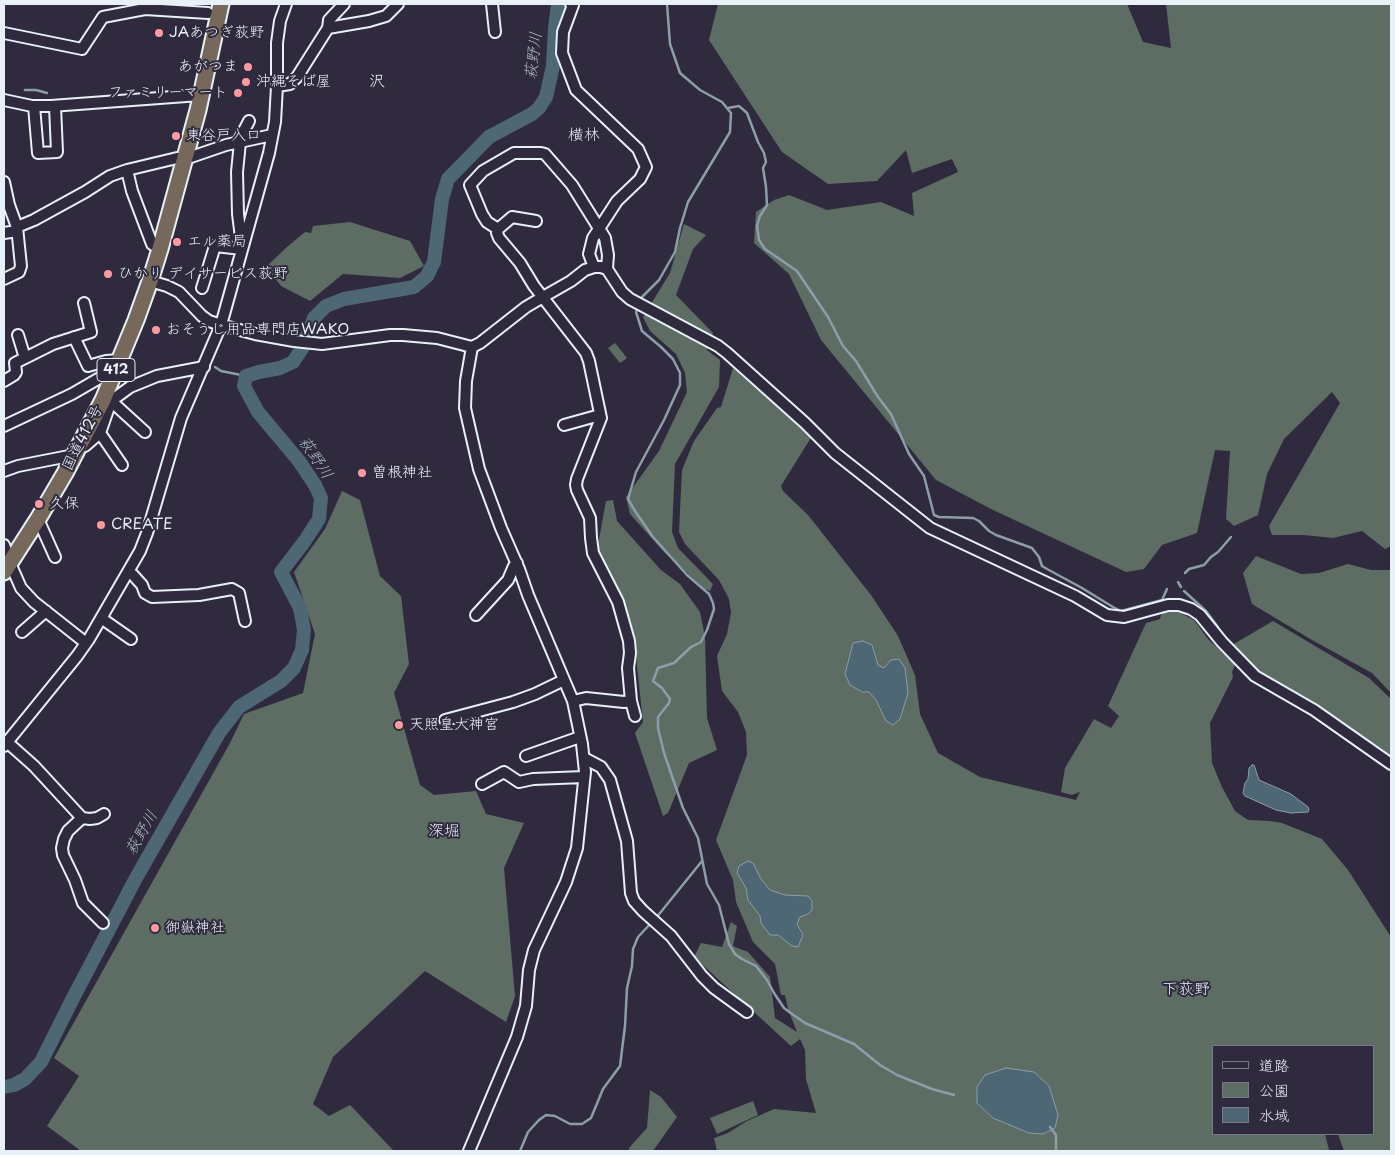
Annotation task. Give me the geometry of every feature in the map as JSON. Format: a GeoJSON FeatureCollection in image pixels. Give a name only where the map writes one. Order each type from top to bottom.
{"type":"FeatureCollection","features":[{"type":"Feature","properties":{"kind":"highway","name":"国道412号"},"geometry":{"type":"LineString","coordinates":[[7,568],[38,520],[107,401],[112,379],[150,281],[160,249],[185,155],[213,7]]}},
{"type":"Feature","properties":{"kind":"street"},"geometry":{"type":"LineString","coordinates":[[104,814],[97,818],[82,818],[34,766],[6,744],[86,643],[140,551],[147,534],[181,418],[221,325],[269,153],[275,122],[277,43],[280,21],[286,4]]}},
{"type":"Feature","properties":{"kind":"street"},"geometry":{"type":"LineString","coordinates":[[277,86],[290,84],[307,67],[328,28],[329,20],[342,4]]}},
{"type":"Feature","properties":{"kind":"street"},"geometry":{"type":"LineString","coordinates":[[328,28],[386,16],[398,4]]}},
{"type":"Feature","properties":{"kind":"street"},"geometry":{"type":"LineString","coordinates":[[492,4],[496,32]]}},
{"type":"Feature","properties":{"kind":"street"},"geometry":{"type":"LineString","coordinates":[[573,4],[563,32],[562,53],[576,90],[638,149],[646,167],[640,179],[616,201],[591,242],[589,254],[594,267]]}},
{"type":"Feature","properties":{"kind":"street"},"geometry":{"type":"LineString","coordinates":[[4,34],[82,50],[103,17],[145,6],[213,7]]}},
{"type":"Feature","properties":{"kind":"street"},"geometry":{"type":"LineString","coordinates":[[4,100],[34,106],[55,106],[196,96]]}},
{"type":"Feature","properties":{"kind":"street"},"geometry":{"type":"LineString","coordinates":[[34,106],[38,153],[57,152],[55,106]]}},
{"type":"Feature","properties":{"kind":"street"},"geometry":{"type":"LineString","coordinates":[[243,247],[238,214],[237,172],[239,142],[250,121]]}},
{"type":"Feature","properties":{"kind":"street"},"geometry":{"type":"LineString","coordinates":[[4,233],[34,220],[110,176],[185,155],[272,135]]}},
{"type":"Feature","properties":{"kind":"street"},"geometry":{"type":"LineString","coordinates":[[498,228],[487,222],[470,185],[483,171],[514,153],[541,152],[549,156],[572,185],[605,238],[608,254],[607,269],[622,292],[639,304],[718,346],[805,422],[835,453],[930,528],[1075,596],[1107,615],[1124,617],[1168,605],[1191,609],[1200,615],[1254,676],[1314,710],[1391,764]]}},
{"type":"Feature","properties":{"kind":"street"},"geometry":{"type":"LineString","coordinates":[[127,170],[132,192],[152,244],[160,249]]}},
{"type":"Feature","properties":{"kind":"street"},"geometry":{"type":"LineString","coordinates":[[4,182],[7,211],[17,229],[21,266],[20,272],[4,280]]}},
{"type":"Feature","properties":{"kind":"street"},"geometry":{"type":"LineString","coordinates":[[536,221],[512,217],[498,228],[497,234],[520,263],[534,286],[586,353],[589,361],[601,418],[576,485],[590,518],[593,553],[618,602],[629,641],[628,668],[631,701],[635,716]]}},
{"type":"Feature","properties":{"kind":"street"},"geometry":{"type":"LineString","coordinates":[[202,288],[215,246],[243,247]]}},
{"type":"Feature","properties":{"kind":"street"},"geometry":{"type":"LineString","coordinates":[[150,281],[167,286],[193,300],[202,316],[209,321],[294,341],[322,344],[390,334],[437,338],[472,347],[480,343],[516,314],[543,296],[571,282],[585,270],[594,267],[607,269]]}},
{"type":"Feature","properties":{"kind":"street"},"geometry":{"type":"LineString","coordinates":[[4,381],[16,372],[15,364],[25,358],[53,344],[93,332],[84,303]]}},
{"type":"Feature","properties":{"kind":"street"},"geometry":{"type":"LineString","coordinates":[[18,335],[25,358]]}},
{"type":"Feature","properties":{"kind":"street"},"geometry":{"type":"LineString","coordinates":[[74,337],[88,366],[106,361],[120,360]]}},
{"type":"Feature","properties":{"kind":"street"},"geometry":{"type":"LineString","coordinates":[[469,1151],[517,1037],[526,1006],[529,970],[534,950],[566,882],[577,848],[584,777],[584,758],[573,701],[501,528],[479,469],[465,408],[466,381],[472,347]]}},
{"type":"Feature","properties":{"kind":"street"},"geometry":{"type":"LineString","coordinates":[[4,471],[85,446],[100,433],[107,401],[130,387],[158,376],[204,367]]}},
{"type":"Feature","properties":{"kind":"street"},"geometry":{"type":"LineString","coordinates":[[4,426],[72,394],[103,376],[112,379]]}},
{"type":"Feature","properties":{"kind":"street"},"geometry":{"type":"LineString","coordinates":[[107,401],[145,432]]}},
{"type":"Feature","properties":{"kind":"street"},"geometry":{"type":"LineString","coordinates":[[564,425],[600,415]]}},
{"type":"Feature","properties":{"kind":"street"},"geometry":{"type":"LineString","coordinates":[[100,433],[122,465]]}},
{"type":"Feature","properties":{"kind":"street"},"geometry":{"type":"LineString","coordinates":[[38,520],[55,557]]}},
{"type":"Feature","properties":{"kind":"street"},"geometry":{"type":"LineString","coordinates":[[4,545],[10,560],[7,568],[21,588],[34,602],[86,643]]}},
{"type":"Feature","properties":{"kind":"street"},"geometry":{"type":"LineString","coordinates":[[476,615],[508,580],[516,563]]}},
{"type":"Feature","properties":{"kind":"street"},"geometry":{"type":"LineString","coordinates":[[128,572],[142,584],[145,593],[152,597],[199,595],[232,589],[239,593],[244,621]]}},
{"type":"Feature","properties":{"kind":"street"},"geometry":{"type":"LineString","coordinates":[[22,632],[46,612]]}},
{"type":"Feature","properties":{"kind":"street"},"geometry":{"type":"LineString","coordinates":[[101,618],[131,639]]}},
{"type":"Feature","properties":{"kind":"street"},"geometry":{"type":"LineString","coordinates":[[446,720],[513,702],[564,680]]}},
{"type":"Feature","properties":{"kind":"street"},"geometry":{"type":"LineString","coordinates":[[573,701],[586,698],[631,701]]}},
{"type":"Feature","properties":{"kind":"street"},"geometry":{"type":"LineString","coordinates":[[526,756],[580,736]]}},
{"type":"Feature","properties":{"kind":"street"},"geometry":{"type":"LineString","coordinates":[[584,758],[601,767],[610,780],[627,841],[631,893],[634,901],[671,936],[702,976],[714,988],[747,1012]]}},
{"type":"Feature","properties":{"kind":"street"},"geometry":{"type":"LineString","coordinates":[[482,784],[504,772],[519,782],[533,779],[584,777]]}},
{"type":"Feature","properties":{"kind":"street"},"geometry":{"type":"LineString","coordinates":[[82,818],[68,831],[62,848],[63,855],[83,903],[103,924]]}},
{"type":"Feature","properties":{"kind":"green space"},"geometry":{"type":"Polygon","coordinates":[[[718,4],[1127,4],[1143,42],[1171,48],[1166,4],[1391,4],[1391,546],[1385,549],[1362,531],[1333,538],[1304,535],[1272,535],[1269,526],[1340,403],[1332,392],[1284,439],[1267,474],[1258,515],[1234,526],[1226,519],[1230,451],[1215,450],[1197,533],[1162,545],[1144,569],[1126,572],[993,510],[936,480],[821,340],[789,274],[754,243],[756,212],[774,200],[789,195],[827,210],[881,202],[914,216],[912,193],[958,172],[952,159],[912,173],[906,150],[877,181],[828,184],[782,152],[709,40],[718,4]]]}},
{"type":"Feature","properties":{"kind":"green space"},"geometry":{"type":"Polygon","coordinates":[[[350,222],[410,241],[424,266],[400,278],[343,274],[310,301],[281,286],[266,267],[305,232],[311,233],[313,226],[350,222]]]}},
{"type":"Feature","properties":{"kind":"green space"},"geometry":{"type":"Polygon","coordinates":[[[684,224],[706,235],[693,249],[676,295],[713,333],[707,350],[720,360],[719,387],[675,464],[672,532],[678,548],[713,584],[710,591],[705,589],[665,553],[630,514],[626,497],[659,451],[687,392],[685,373],[676,354],[650,331],[643,317],[670,273],[684,224]]]}},
{"type":"Feature","properties":{"kind":"green space"},"geometry":{"type":"Polygon","coordinates":[[[615,343],[627,358],[620,363],[608,348],[615,343]]]}},
{"type":"Feature","properties":{"kind":"green space"},"geometry":{"type":"Polygon","coordinates":[[[733,368],[812,436],[781,486],[783,491],[808,515],[871,595],[898,636],[915,675],[920,714],[938,753],[980,777],[1076,800],[1080,792],[1072,795],[1061,792],[1065,768],[1094,719],[1111,728],[1119,716],[1108,706],[1146,623],[1160,619],[1162,612],[1177,611],[1194,620],[1208,639],[1235,665],[1232,672],[1233,677],[1210,723],[1212,763],[1235,811],[1248,820],[1282,823],[1322,839],[1348,870],[1391,937],[1391,1151],[1344,1151],[1338,1135],[1375,1135],[1375,1045],[1212,1045],[1212,1135],[1325,1135],[1329,1150],[1331,1151],[717,1151],[714,1138],[728,1133],[747,1121],[774,1109],[816,1113],[806,1079],[805,1050],[800,1039],[791,1046],[694,957],[701,943],[722,947],[731,922],[737,926],[733,946],[748,952],[770,977],[775,1018],[797,1032],[785,995],[781,995],[775,964],[753,942],[736,902],[733,880],[716,840],[747,755],[746,732],[738,712],[722,691],[717,656],[727,634],[731,613],[729,599],[719,580],[685,544],[679,532],[682,470],[694,441],[717,408],[721,407],[733,368]]]}},
{"type":"Feature","properties":{"kind":"green space"},"geometry":{"type":"Polygon","coordinates":[[[342,491],[360,500],[380,576],[401,596],[409,664],[394,693],[420,785],[434,795],[476,791],[486,814],[524,823],[504,868],[515,996],[506,1022],[425,971],[333,1057],[313,1104],[329,1116],[350,1105],[394,1151],[81,1151],[47,1126],[79,1076],[54,1058],[230,743],[244,714],[303,693],[315,634],[294,572],[325,529],[342,491]]]}},
{"type":"Feature","properties":{"kind":"green space"},"geometry":{"type":"Polygon","coordinates":[[[613,500],[617,521],[661,570],[680,584],[700,612],[705,637],[707,718],[717,750],[689,763],[668,813],[663,816],[635,733],[643,722],[635,647],[618,593],[597,550],[606,501],[613,500]]]}},
{"type":"Feature","properties":{"kind":"green space"},"geometry":{"type":"Polygon","coordinates":[[[1256,556],[1301,574],[1319,573],[1348,564],[1371,570],[1391,570],[1391,693],[1372,673],[1252,604],[1243,573],[1256,556]]]}},
{"type":"Feature","properties":{"kind":"green space"},"geometry":{"type":"Polygon","coordinates":[[[1273,621],[1369,678],[1391,699],[1390,758],[1261,677],[1232,645],[1273,621]]]}},
{"type":"Feature","properties":{"kind":"green space"},"geometry":{"type":"Polygon","coordinates":[[[650,1090],[661,1097],[677,1117],[653,1151],[629,1151],[629,1148],[647,1128],[650,1090]]]}},
{"type":"Feature","properties":{"kind":"green space"},"geometry":{"type":"Polygon","coordinates":[[[753,1101],[758,1115],[717,1134],[710,1118],[753,1101]]]}},
{"type":"Feature","properties":{"kind":"water"},"geometry":{"type":"Polygon","coordinates":[[[863,641],[872,645],[878,665],[884,668],[891,660],[899,659],[905,668],[908,693],[900,719],[893,725],[886,721],[876,700],[869,692],[862,692],[850,685],[845,674],[853,643],[863,641]]]}},
{"type":"Feature","properties":{"kind":"water"},"geometry":{"type":"Polygon","coordinates":[[[1254,765],[1259,780],[1291,794],[1308,807],[1308,812],[1291,813],[1276,810],[1245,796],[1243,793],[1245,783],[1248,779],[1249,768],[1254,765]]]}},
{"type":"Feature","properties":{"kind":"water"},"geometry":{"type":"Polygon","coordinates":[[[748,861],[753,863],[761,879],[770,890],[785,895],[808,896],[812,901],[812,910],[800,917],[797,924],[803,935],[798,947],[792,946],[778,935],[770,935],[761,923],[760,916],[748,900],[746,888],[737,873],[739,866],[748,861]]]}},
{"type":"Feature","properties":{"kind":"water"},"geometry":{"type":"Polygon","coordinates":[[[1006,1068],[1034,1072],[1049,1086],[1058,1115],[1055,1128],[1043,1134],[1029,1133],[993,1118],[977,1103],[977,1087],[985,1075],[1006,1068]]]}},
{"type":"Feature","properties":{"kind":"waterway","name":"萩野川"},"geometry":{"type":"LineString","coordinates":[[4,1087],[14,1085],[25,1079],[41,1062],[136,878],[219,733],[239,707],[281,681],[294,668],[302,650],[304,630],[300,608],[281,572],[319,519],[321,498],[299,461],[258,412],[244,386],[246,376],[280,368],[293,362],[303,347],[314,318],[326,306],[344,299],[414,287],[427,276],[434,262],[442,199],[448,179],[489,137],[532,114],[539,108],[546,97],[553,66],[558,4]]}},
{"type":"Feature","properties":{"kind":"waterway"},"geometry":{"type":"LineString","coordinates":[[640,302],[642,297],[659,280],[675,252],[688,202],[730,132],[731,113],[722,102],[700,90],[680,73],[670,44],[667,4]]}},
{"type":"Feature","properties":{"kind":"waterway"},"geometry":{"type":"LineString","coordinates":[[25,90],[47,93]]}},
{"type":"Feature","properties":{"kind":"waterway"},"geometry":{"type":"LineString","coordinates":[[728,108],[739,106],[747,113],[764,153],[766,162],[763,168],[767,205],[760,216],[757,226],[759,240],[765,249],[797,271],[828,317],[843,346],[856,361],[891,414],[909,454],[924,476],[934,515],[939,517],[973,518],[996,535],[1032,548],[1039,557],[1042,566],[1121,611],[1162,600],[1167,589]]}},
{"type":"Feature","properties":{"kind":"waterway"},"geometry":{"type":"LineString","coordinates":[[638,307],[636,312],[642,331],[673,359],[680,373],[680,385],[664,420],[636,472],[628,499],[653,537],[687,575],[709,594],[714,609],[701,642],[691,647],[674,663],[658,668],[653,681],[662,688],[670,699],[658,717],[658,728],[664,753],[683,808],[698,838],[707,884],[719,905],[729,944],[735,954],[756,966],[784,1008],[805,1023],[854,1044],[880,1065],[897,1075],[932,1089],[954,1095]]}},
{"type":"Feature","properties":{"kind":"waterway"},"geometry":{"type":"LineString","coordinates":[[215,367],[221,371],[246,376]]}},
{"type":"Feature","properties":{"kind":"waterway"},"geometry":{"type":"LineString","coordinates":[[1185,573],[1189,569],[1204,565],[1231,537]]}},
{"type":"Feature","properties":{"kind":"waterway"},"geometry":{"type":"LineString","coordinates":[[1178,582],[1181,587]]}},
{"type":"Feature","properties":{"kind":"waterway"},"geometry":{"type":"LineString","coordinates":[[1184,591],[1206,611],[1218,627]]}},
{"type":"Feature","properties":{"kind":"waterway"},"geometry":{"type":"LineString","coordinates":[[656,918],[702,861]]}},
{"type":"Feature","properties":{"kind":"waterway"},"geometry":{"type":"LineString","coordinates":[[520,1151],[528,1132],[546,1115],[555,1116],[570,1124],[582,1124],[591,1118],[603,1089],[620,1066],[627,988],[632,966],[633,949],[638,937],[652,922]]}},
{"type":"Feature","properties":{"kind":"waterway"},"geometry":{"type":"LineString","coordinates":[[1050,1127],[1056,1135],[1056,1151]]}},
{"type":"Feature","properties":{"kind":"place","name":"JAあつぎ荻野"},"geometry":{"type":"Point","coordinates":[159,33]}},
{"type":"Feature","properties":{"kind":"place","name":"あがつま"},"geometry":{"type":"Point","coordinates":[248,67]}},
{"type":"Feature","properties":{"kind":"place","name":"沖縄そば屋"},"geometry":{"type":"Point","coordinates":[246,82]}},
{"type":"Feature","properties":{"kind":"place","name":"ファミリーマート"},"geometry":{"type":"Point","coordinates":[238,93]}},
{"type":"Feature","properties":{"kind":"place","name":"東谷戸入口"},"geometry":{"type":"Point","coordinates":[176,136]}},
{"type":"Feature","properties":{"kind":"place","name":"エル薬局"},"geometry":{"type":"Point","coordinates":[177,242]}},
{"type":"Feature","properties":{"kind":"place","name":"ひかり デイサービス荻野"},"geometry":{"type":"Point","coordinates":[108,274]}},
{"type":"Feature","properties":{"kind":"place","name":"おそうじ用品専門店WAKO"},"geometry":{"type":"Point","coordinates":[156,330]}},
{"type":"Feature","properties":{"kind":"place","name":"曽根神社"},"geometry":{"type":"Point","coordinates":[362,473]}},
{"type":"Feature","properties":{"kind":"place","name":"久保"},"geometry":{"type":"Point","coordinates":[39,504]}},
{"type":"Feature","properties":{"kind":"place","name":"CREATE"},"geometry":{"type":"Point","coordinates":[101,525]}},
{"type":"Feature","properties":{"kind":"place","name":"天照皇大神宮"},"geometry":{"type":"Point","coordinates":[399,725]}},
{"type":"Feature","properties":{"kind":"place","name":"御嶽神社"},"geometry":{"type":"Point","coordinates":[155,928]}},
{"type":"Feature","properties":{"kind":"district","name":"沢"},"geometry":{"type":"Point","coordinates":[377,82]}},
{"type":"Feature","properties":{"kind":"district","name":"横林"},"geometry":{"type":"Point","coordinates":[584,136]}},
{"type":"Feature","properties":{"kind":"district","name":"深堀"},"geometry":{"type":"Point","coordinates":[444,832]}},
{"type":"Feature","properties":{"kind":"district","name":"下荻野"},"geometry":{"type":"Point","coordinates":[1186,990]}}]}
